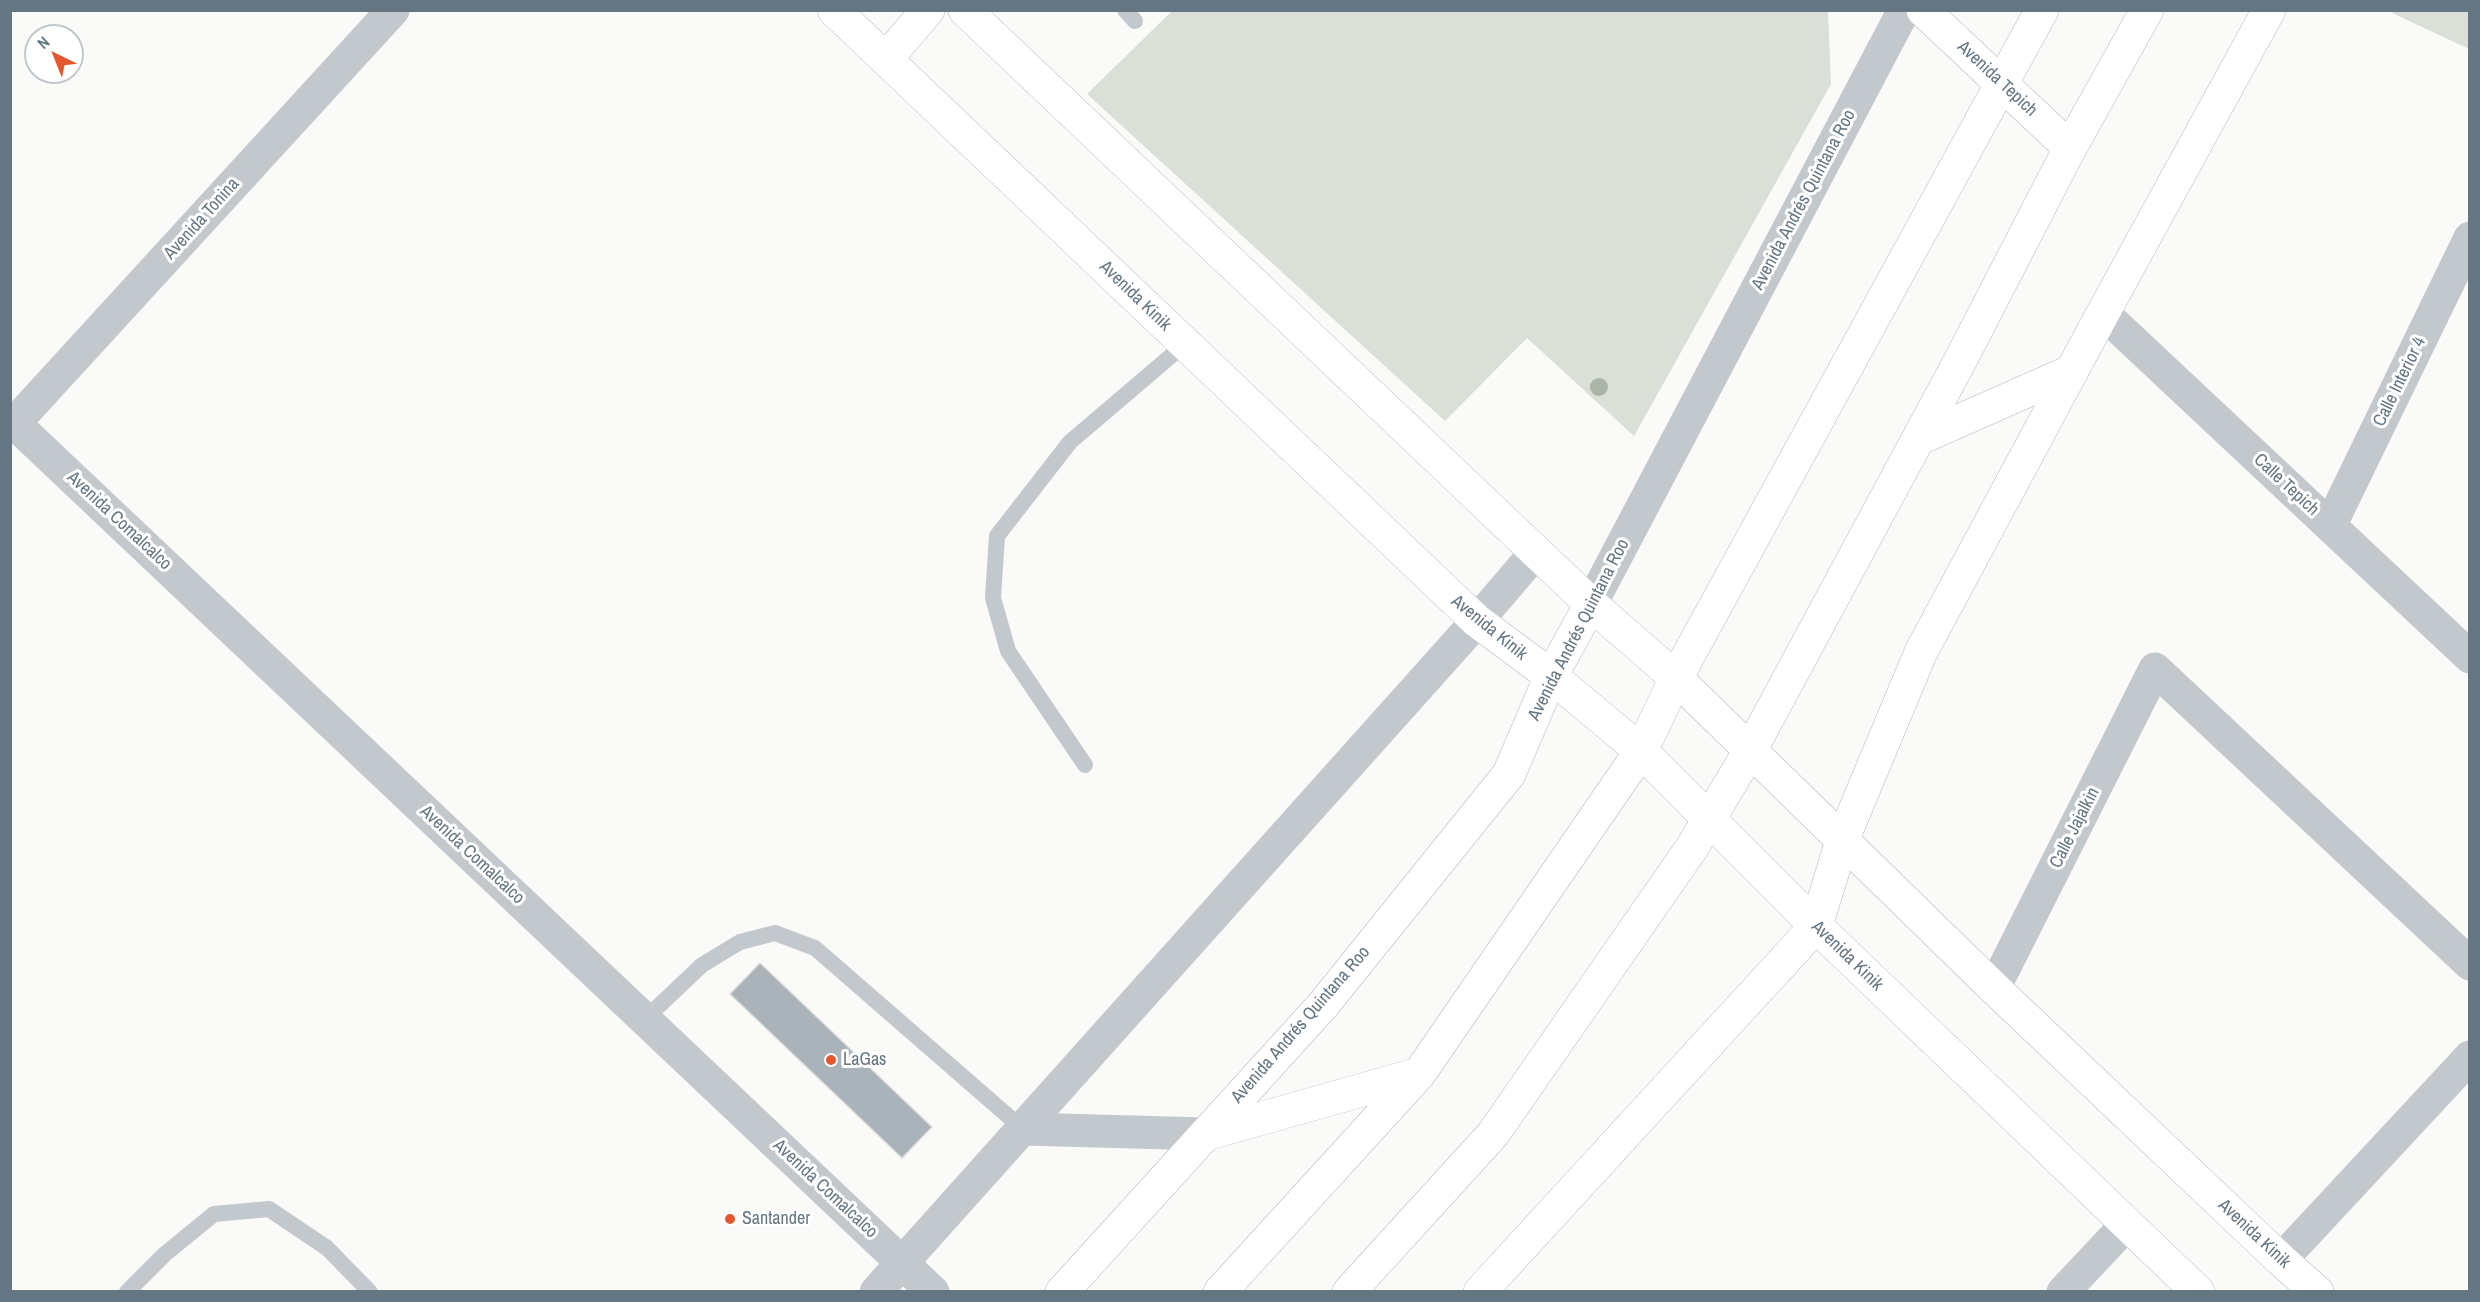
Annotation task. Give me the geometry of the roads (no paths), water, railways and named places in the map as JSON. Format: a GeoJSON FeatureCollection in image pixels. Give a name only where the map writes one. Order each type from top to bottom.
{"type":"FeatureCollection","features":[{"type":"Feature","properties":{"kind":"main road","name":"Avenida Kinik"},"geometry":{"type":"LineString","coordinates":[[834,10],[1477,621],[1551,676],[1641,751],[1816,926],[2198,1292]]}},
{"type":"Feature","properties":{"kind":"main road"},"geometry":{"type":"LineString","coordinates":[[886,58],[928,10]]}},
{"type":"Feature","properties":{"kind":"main road","name":"Avenida Kinik"},"geometry":{"type":"LineString","coordinates":[[965,10],[1591,604],[1676,678],[1994,988],[2317,1292]]}},
{"type":"Feature","properties":{"kind":"main road","name":"Avenida Tepich"},"geometry":{"type":"LineString","coordinates":[[1923,10],[2070,148]]}},
{"type":"Feature","properties":{"kind":"main road"},"geometry":{"type":"LineString","coordinates":[[1220,1292],[1419,1074],[1641,751],[1676,678],[2042,10]]}},
{"type":"Feature","properties":{"kind":"main road"},"geometry":{"type":"LineString","coordinates":[[1349,1292],[1493,1134],[1684,859],[1750,751],[1918,439],[2070,148],[2147,10]]}},
{"type":"Feature","properties":{"kind":"main road"},"geometry":{"type":"LineString","coordinates":[[1480,1292],[1816,926],[1842,841],[1921,652],[2269,10]]}},
{"type":"Feature","properties":{"kind":"main road"},"geometry":{"type":"LineString","coordinates":[[1918,439],[2072,371]]}},
{"type":"Feature","properties":{"kind":"main road","name":"Avenida Andrés Quintana Roo"},"geometry":{"type":"LineString","coordinates":[[1062,1292],[1323,1005],[1509,774],[1551,676],[1591,604]]}},
{"type":"Feature","properties":{"kind":"main road"},"geometry":{"type":"LineString","coordinates":[[1206,1134],[1419,1074]]}},
{"type":"Feature","properties":{"kind":"street","name":"Avenida Tonina"},"geometry":{"type":"LineString","coordinates":[[12,424],[393,10]]}},
{"type":"Feature","properties":{"kind":"street","name":"Avenida Andrés Quintana Roo"},"geometry":{"type":"LineString","coordinates":[[1591,604],[1904,10]]}},
{"type":"Feature","properties":{"kind":"street","name":"Calle Interior 4"},"geometry":{"type":"LineString","coordinates":[[2330,526],[2469,238]]}},
{"type":"Feature","properties":{"kind":"street","name":"Calle Tepich"},"geometry":{"type":"LineString","coordinates":[[2103,313],[2469,657]]}},
{"type":"Feature","properties":{"kind":"street","name":"Avenida Comalcalco"},"geometry":{"type":"LineString","coordinates":[[12,424],[933,1292]]}},
{"type":"Feature","properties":{"kind":"street"},"geometry":{"type":"LineString","coordinates":[[876,1292],[1477,621],[1536,552]]}},
{"type":"Feature","properties":{"kind":"street","name":"Calle Jajalkin"},"geometry":{"type":"LineString","coordinates":[[1994,988],[2156,669],[2469,964]]}},
{"type":"Feature","properties":{"kind":"street"},"geometry":{"type":"LineString","coordinates":[[2281,1260],[2469,1057]]}},
{"type":"Feature","properties":{"kind":"street"},"geometry":{"type":"LineString","coordinates":[[1023,1129],[1206,1134]]}},
{"type":"Feature","properties":{"kind":"street"},"geometry":{"type":"LineString","coordinates":[[2064,1292],[2127,1224]]}},
{"type":"Feature","properties":{"kind":"lane"},"geometry":{"type":"LineString","coordinates":[[1085,765],[1008,651],[993,598],[997,536],[1070,442],[1185,344]]}},
{"type":"Feature","properties":{"kind":"lane"},"geometry":{"type":"LineString","coordinates":[[645,1019],[702,965],[740,942],[775,933],[815,948],[1023,1129]]}},
{"type":"Feature","properties":{"kind":"lane"},"geometry":{"type":"LineString","coordinates":[[127,1292],[165,1254],[214,1214],[269,1209],[327,1248],[370,1292]]}},
{"type":"Feature","properties":{"kind":"place","name":"LaGas"},"geometry":{"type":"Point","coordinates":[831,1060]}},
{"type":"Feature","properties":{"kind":"place","name":"Santander"},"geometry":{"type":"Point","coordinates":[730,1219]}}]}
